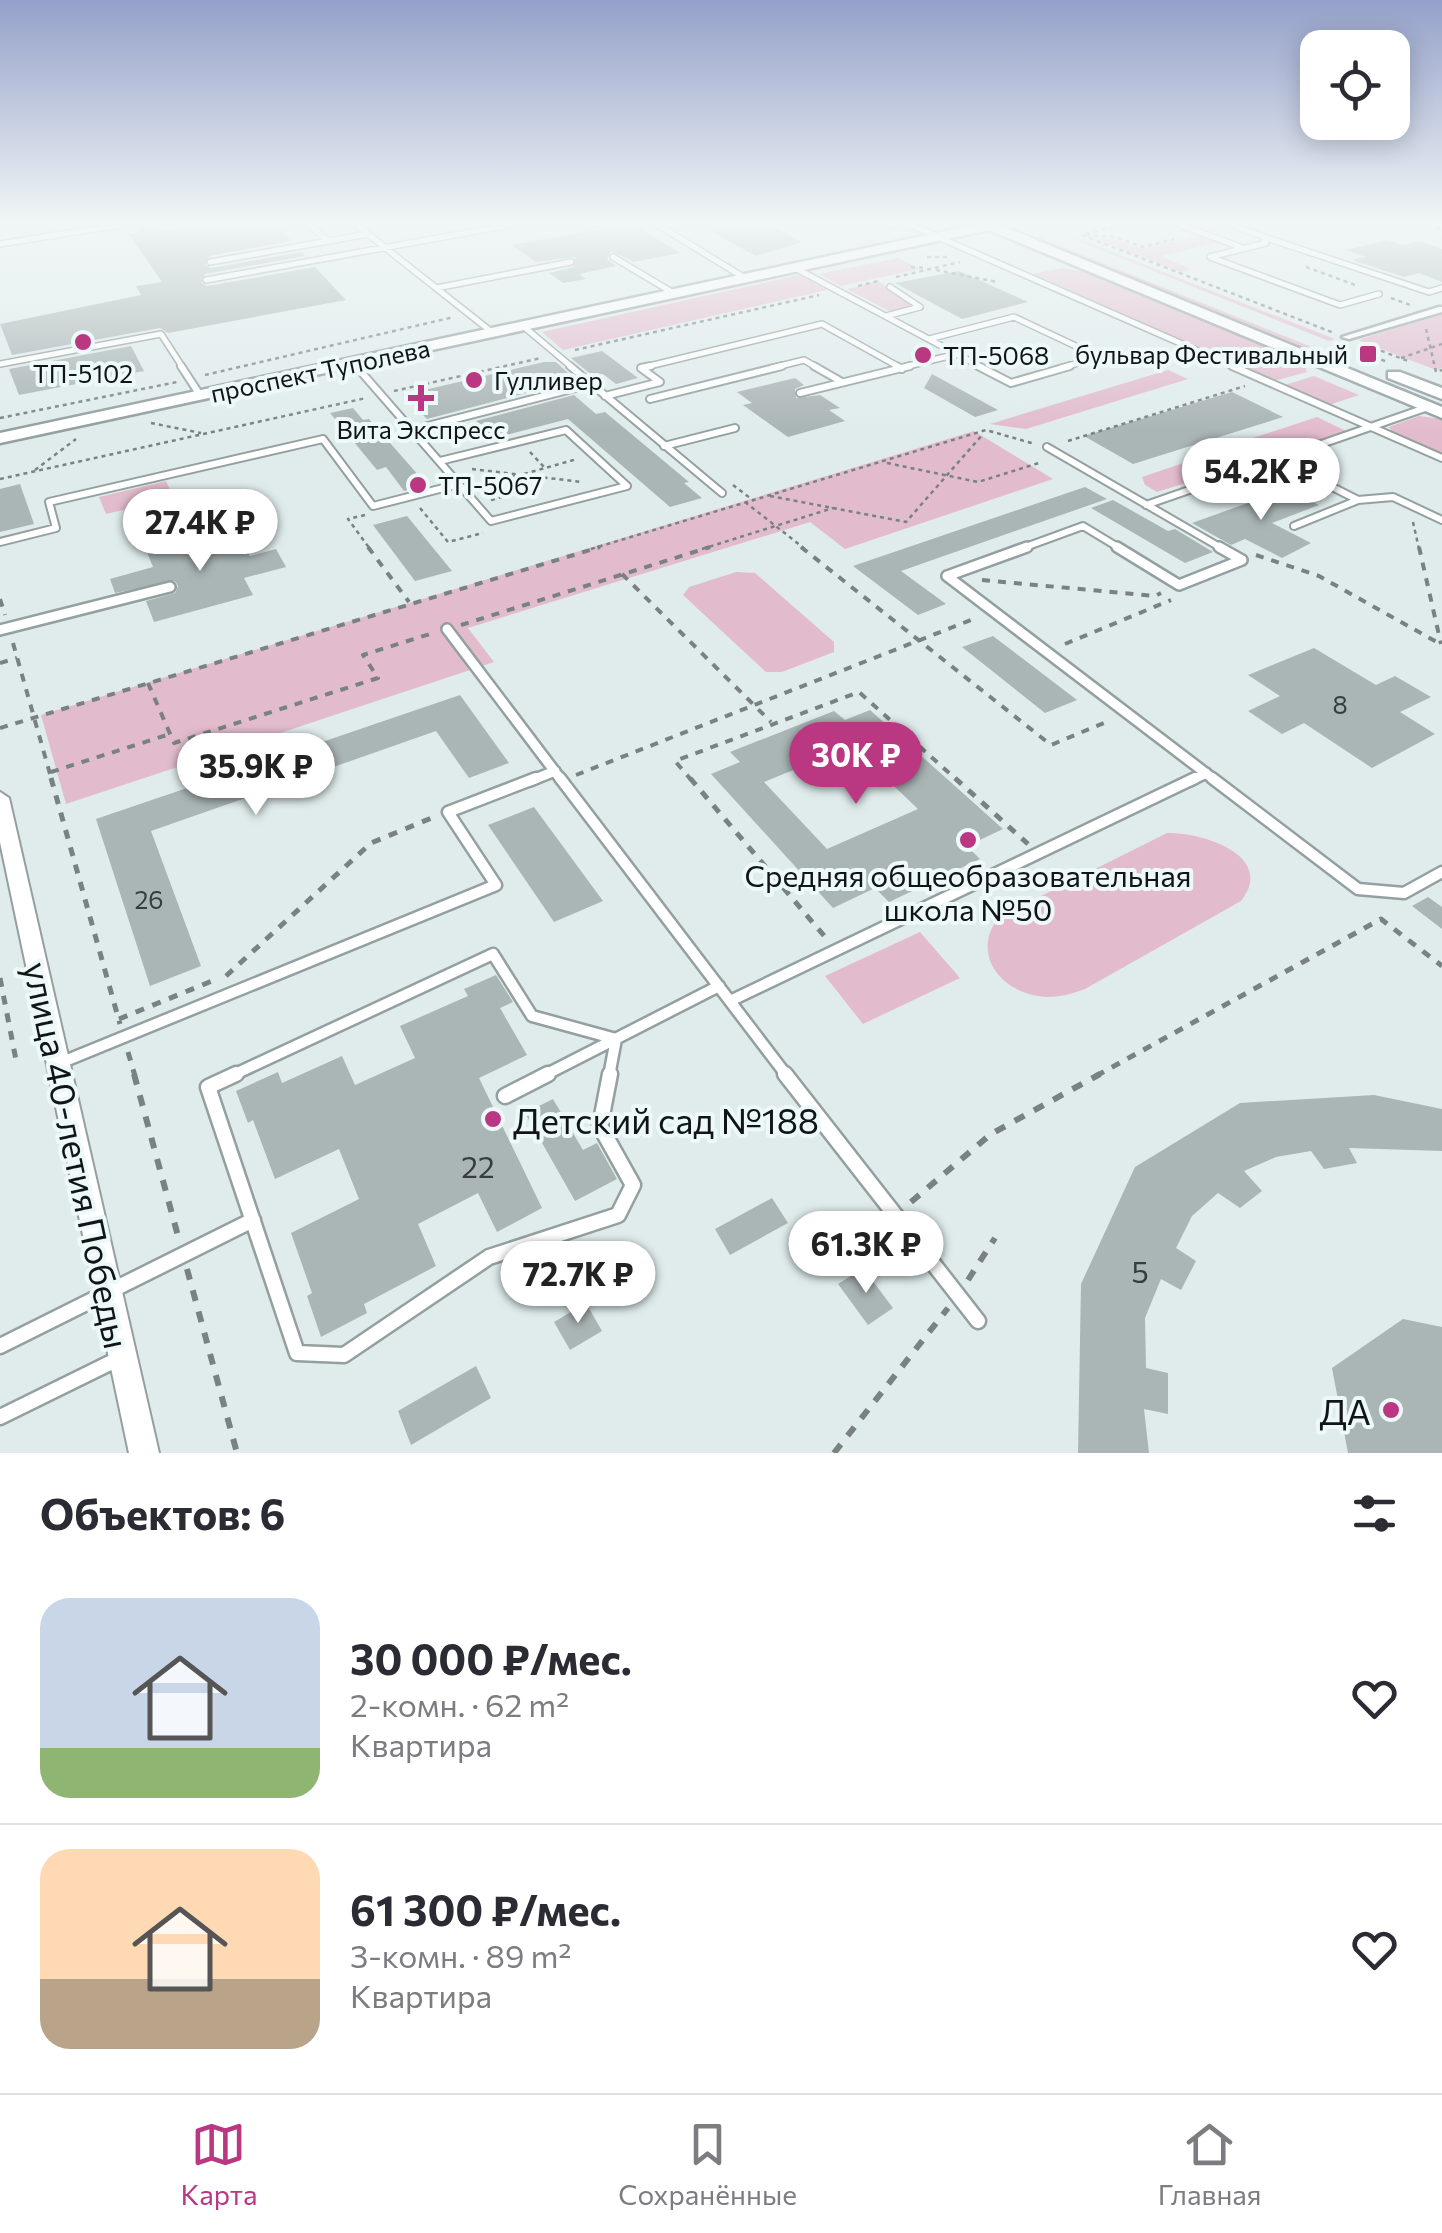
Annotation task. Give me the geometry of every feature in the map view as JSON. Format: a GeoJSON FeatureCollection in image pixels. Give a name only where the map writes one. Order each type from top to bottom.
{"type":"FeatureCollection","features":[{"type":"Feature","properties":{"kind":"main road","name":"проспект Туполева"},"geometry":{"type":"LineString","coordinates":[[1,436],[679,293]]}},
{"type":"Feature","properties":{"kind":"main road"},"geometry":{"type":"LineString","coordinates":[[1154,293],[1435,410]]}},
{"type":"Feature","properties":{"kind":"main road"},"geometry":{"type":"LineString","coordinates":[[1191,293],[1442,394]]}},
{"type":"Feature","properties":{"kind":"street"},"geometry":{"type":"LineString","coordinates":[[1346,338],[1442,309]]}},
{"type":"Feature","properties":{"kind":"street","name":"улица 40-летия Победы"},"geometry":{"type":"LineString","coordinates":[[0,798],[144,1453]]}},
{"type":"Feature","properties":{"kind":"lane"},"geometry":{"type":"LineString","coordinates":[[442,293],[493,332]]}},
{"type":"Feature","properties":{"kind":"lane"},"geometry":{"type":"LineString","coordinates":[[843,293],[928,339],[1011,383],[1099,358],[1014,317],[928,339]]}},
{"type":"Feature","properties":{"kind":"lane"},"geometry":{"type":"LineString","coordinates":[[886,316],[920,307],[899,293]]}},
{"type":"Feature","properties":{"kind":"lane"},"geometry":{"type":"LineString","coordinates":[[1065,293],[1442,458]]}},
{"type":"Feature","properties":{"kind":"lane"},"geometry":{"type":"LineString","coordinates":[[1307,293],[1340,305],[1379,294]]}},
{"type":"Feature","properties":{"kind":"lane"},"geometry":{"type":"LineString","coordinates":[[606,396],[660,382],[642,368],[822,324],[902,369]]}},
{"type":"Feature","properties":{"kind":"lane"},"geometry":{"type":"LineString","coordinates":[[522,326],[722,493]]}},
{"type":"Feature","properties":{"kind":"lane"},"geometry":{"type":"LineString","coordinates":[[0,364],[161,334],[200,395]]}},
{"type":"Feature","properties":{"kind":"lane"},"geometry":{"type":"LineString","coordinates":[[800,394],[957,354]]}},
{"type":"Feature","properties":{"kind":"lane"},"geometry":{"type":"LineString","coordinates":[[650,399],[804,360],[842,382]]}},
{"type":"Feature","properties":{"kind":"lane"},"geometry":{"type":"LineString","coordinates":[[354,362],[441,464],[492,521],[627,486],[566,430],[441,464]]}},
{"type":"Feature","properties":{"kind":"lane"},"geometry":{"type":"LineString","coordinates":[[412,430],[591,384]]}},
{"type":"Feature","properties":{"kind":"lane"},"geometry":{"type":"LineString","coordinates":[[1146,505],[1371,427],[1435,410]]}},
{"type":"Feature","properties":{"kind":"lane"},"geometry":{"type":"LineString","coordinates":[[664,446],[735,428]]}},
{"type":"Feature","properties":{"kind":"lane"},"geometry":{"type":"LineString","coordinates":[[0,542],[56,528],[48,502],[323,439],[373,506],[461,486]]}},
{"type":"Feature","properties":{"kind":"lane"},"geometry":{"type":"LineString","coordinates":[[1047,448],[1242,560]]}},
{"type":"Feature","properties":{"kind":"lane"},"geometry":{"type":"LineString","coordinates":[[1277,459],[1358,500]]}},
{"type":"Feature","properties":{"kind":"lane"},"geometry":{"type":"LineString","coordinates":[[1294,526],[1358,500],[1394,497],[1442,520]]}},
{"type":"Feature","properties":{"kind":"lane"},"geometry":{"type":"LineString","coordinates":[[947,576],[1083,526],[1179,585],[1242,560]]}},
{"type":"Feature","properties":{"kind":"lane"},"geometry":{"type":"LineString","coordinates":[[947,576],[1358,889],[1404,893],[1442,872]]}},
{"type":"Feature","properties":{"kind":"lane"},"geometry":{"type":"LineString","coordinates":[[4,629],[170,587]]}},
{"type":"Feature","properties":{"kind":"lane"},"geometry":{"type":"LineString","coordinates":[[447,629],[978,1321]]}},
{"type":"Feature","properties":{"kind":"lane"},"geometry":{"type":"LineString","coordinates":[[730,1001],[1206,774]]}},
{"type":"Feature","properties":{"kind":"lane"},"geometry":{"type":"LineString","coordinates":[[58,1064],[496,885],[448,812],[558,776]]}},
{"type":"Feature","properties":{"kind":"lane"},"geometry":{"type":"LineString","coordinates":[[493,954],[532,1016],[616,1039],[600,1126],[633,1185],[618,1216],[489,1257],[344,1355],[297,1353],[208,1087],[493,954]]}},
{"type":"Feature","properties":{"kind":"lane"},"geometry":{"type":"LineString","coordinates":[[505,1096],[719,986]]}},
{"type":"Feature","properties":{"kind":"lane"},"geometry":{"type":"LineString","coordinates":[[0,1346],[252,1220]]}},
{"type":"Feature","properties":{"kind":"lane"},"geometry":{"type":"LineString","coordinates":[[0,1417],[122,1356]]}},
{"type":"Feature","properties":{"kind":"path"},"geometry":{"type":"LineString","coordinates":[[0,479],[826,293]]}},
{"type":"Feature","properties":{"kind":"path"},"geometry":{"type":"LineString","coordinates":[[1230,293],[1418,365]]}},
{"type":"Feature","properties":{"kind":"path"},"geometry":{"type":"LineString","coordinates":[[1376,293],[1426,314],[1436,372],[1442,372]]}},
{"type":"Feature","properties":{"kind":"path"},"geometry":{"type":"LineString","coordinates":[[0,418],[192,378],[428,321],[470,315]]}},
{"type":"Feature","properties":{"kind":"path"},"geometry":{"type":"LineString","coordinates":[[1377,362],[1442,344]]}},
{"type":"Feature","properties":{"kind":"path"},"geometry":{"type":"LineString","coordinates":[[1378,350],[1368,354],[1387,362]]}},
{"type":"Feature","properties":{"kind":"path"},"geometry":{"type":"LineString","coordinates":[[0,728],[986,430],[1047,448],[1252,384]]}},
{"type":"Feature","properties":{"kind":"path"},"geometry":{"type":"LineString","coordinates":[[138,421],[206,434]]}},
{"type":"Feature","properties":{"kind":"path"},"geometry":{"type":"LineString","coordinates":[[769,496],[906,522],[986,430]]}},
{"type":"Feature","properties":{"kind":"path"},"geometry":{"type":"LineString","coordinates":[[32,472],[84,432]]}},
{"type":"Feature","properties":{"kind":"path"},"geometry":{"type":"LineString","coordinates":[[461,486],[593,455]]}},
{"type":"Feature","properties":{"kind":"path"},"geometry":{"type":"LineString","coordinates":[[882,462],[978,482],[1061,456]]}},
{"type":"Feature","properties":{"kind":"path"},"geometry":{"type":"LineString","coordinates":[[441,464],[621,487]]}},
{"type":"Feature","properties":{"kind":"path"},"geometry":{"type":"LineString","coordinates":[[476,504],[528,490],[540,477]]}},
{"type":"Feature","properties":{"kind":"path"},"geometry":{"type":"LineString","coordinates":[[415,502],[448,542],[483,533]]}},
{"type":"Feature","properties":{"kind":"path"},"geometry":{"type":"LineString","coordinates":[[745,502],[1051,745],[1127,713]]}},
{"type":"Feature","properties":{"kind":"path"},"geometry":{"type":"LineString","coordinates":[[1410,504],[1441,645]]}},
{"type":"Feature","properties":{"kind":"path"},"geometry":{"type":"LineString","coordinates":[[364,515],[348,519],[410,604]]}},
{"type":"Feature","properties":{"kind":"path"},"geometry":{"type":"LineString","coordinates":[[1242,560],[1258,554],[1319,576],[1441,645]]}},
{"type":"Feature","properties":{"kind":"path"},"geometry":{"type":"LineString","coordinates":[[622,574],[773,724]]}},
{"type":"Feature","properties":{"kind":"path"},"geometry":{"type":"LineString","coordinates":[[947,576],[1155,596],[1179,585],[1184,595],[1046,652]]}},
{"type":"Feature","properties":{"kind":"path"},"geometry":{"type":"LineString","coordinates":[[0,599],[4,629],[50,772],[119,1023],[230,974],[372,842],[448,812]]}},
{"type":"Feature","properties":{"kind":"path"},"geometry":{"type":"LineString","coordinates":[[558,776],[754,706],[993,612]]}},
{"type":"Feature","properties":{"kind":"path"},"geometry":{"type":"LineString","coordinates":[[0,663],[16,658]]}},
{"type":"Feature","properties":{"kind":"path"},"geometry":{"type":"LineString","coordinates":[[836,950],[675,761],[859,692],[1039,853]]}},
{"type":"Feature","properties":{"kind":"path"},"geometry":{"type":"LineString","coordinates":[[50,772],[170,734]]}},
{"type":"Feature","properties":{"kind":"path"},"geometry":{"type":"LineString","coordinates":[[911,1202],[991,1134],[1380,919],[1442,966]]}},
{"type":"Feature","properties":{"kind":"path"},"geometry":{"type":"LineString","coordinates":[[0,978],[16,1060]]}},
{"type":"Feature","properties":{"kind":"path"},"geometry":{"type":"LineString","coordinates":[[834,1453],[958,1296],[995,1238]]}},
{"type":"Feature","properties":{"kind":"shaded area"},"geometry":{"type":"Polygon","coordinates":[[[719,293],[815,293],[563,350],[542,332],[719,293]]]}},
{"type":"Feature","properties":{"kind":"shaded area"},"geometry":{"type":"Polygon","coordinates":[[[854,293],[896,293],[915,305],[891,312],[854,293]]]}},
{"type":"Feature","properties":{"kind":"shaded area"},"geometry":{"type":"Polygon","coordinates":[[[1075,293],[1136,293],[1304,363],[1307,372],[1274,381],[1075,293]]]}},
{"type":"Feature","properties":{"kind":"shaded area"},"geometry":{"type":"Polygon","coordinates":[[[1165,293],[1177,293],[1349,362],[1340,365],[1165,293]]]}},
{"type":"Feature","properties":{"kind":"shaded area"},"geometry":{"type":"Polygon","coordinates":[[[1208,293],[1335,339],[1329,341],[1208,293]]]}},
{"type":"Feature","properties":{"kind":"shaded area"},"geometry":{"type":"Polygon","coordinates":[[[1442,314],[1442,368],[1436,370],[1358,340],[1442,314]]]}},
{"type":"Feature","properties":{"kind":"shaded area"},"geometry":{"type":"Polygon","coordinates":[[[1168,370],[1188,379],[1026,429],[990,424],[1168,370]]]}},
{"type":"Feature","properties":{"kind":"shaded area"},"geometry":{"type":"Polygon","coordinates":[[[1314,376],[1359,395],[1329,405],[1285,385],[1314,376]]]}},
{"type":"Feature","properties":{"kind":"shaded area"},"geometry":{"type":"Polygon","coordinates":[[[1419,416],[1442,419],[1442,454],[1393,433],[1389,427],[1419,416]]]}},
{"type":"Feature","properties":{"kind":"shaded area"},"geometry":{"type":"Polygon","coordinates":[[[1317,417],[1346,431],[1275,455],[1247,440],[1317,417]]]}},
{"type":"Feature","properties":{"kind":"shaded area"},"geometry":{"type":"Polygon","coordinates":[[[974,431],[1053,479],[845,549],[810,522],[468,628],[494,662],[66,804],[41,715],[974,431]]]}},
{"type":"Feature","properties":{"kind":"shaded area"},"geometry":{"type":"Polygon","coordinates":[[[1195,459],[1220,472],[1157,492],[1145,485],[1142,477],[1195,459]]]}},
{"type":"Feature","properties":{"kind":"shaded area"},"geometry":{"type":"Polygon","coordinates":[[[166,481],[174,498],[106,514],[99,497],[166,481]]]}},
{"type":"Feature","properties":{"kind":"shaded area"},"geometry":{"type":"Polygon","coordinates":[[[736,572],[755,573],[834,642],[834,652],[782,672],[766,672],[683,595],[689,587],[736,572]]]}},
{"type":"Feature","properties":{"kind":"shaded area"},"geometry":{"type":"Polygon","coordinates":[[[1167,833],[1215,842],[1242,859],[1249,871],[1250,885],[1241,901],[1071,994],[1030,995],[1004,981],[995,971],[988,945],[999,917],[1167,833]]]}},
{"type":"Feature","properties":{"kind":"shaded area"},"geometry":{"type":"Polygon","coordinates":[[[920,932],[960,978],[863,1024],[825,976],[920,932]]]}},
{"type":"Feature","properties":{"kind":"building"},"geometry":{"type":"Polygon","coordinates":[[[339,293],[346,300],[168,333],[160,328],[12,355],[0,324],[141,295],[339,293]]]}},
{"type":"Feature","properties":{"kind":"building"},"geometry":{"type":"Polygon","coordinates":[[[913,293],[1008,293],[1028,302],[962,319],[913,293]]]}},
{"type":"Feature","properties":{"kind":"building"},"geometry":{"type":"Polygon","coordinates":[[[131,346],[144,371],[19,395],[9,369],[131,346]]]}},
{"type":"Feature","properties":{"kind":"building"},"geometry":{"type":"Polygon","coordinates":[[[602,351],[638,378],[616,384],[603,374],[593,376],[571,358],[602,351]]]}},
{"type":"Feature","properties":{"kind":"building"},"geometry":{"type":"Polygon","coordinates":[[[556,362],[576,380],[427,419],[403,395],[556,362]]]}},
{"type":"Feature","properties":{"kind":"building"},"geometry":{"type":"Polygon","coordinates":[[[932,374],[998,410],[975,417],[924,388],[932,374]]]}},
{"type":"Feature","properties":{"kind":"building"},"geometry":{"type":"Polygon","coordinates":[[[795,378],[804,385],[795,389],[796,398],[820,395],[840,408],[829,410],[845,421],[788,437],[743,405],[752,403],[737,392],[795,378]]]}},
{"type":"Feature","properties":{"kind":"building"},"geometry":{"type":"Polygon","coordinates":[[[1232,392],[1283,417],[1133,464],[1084,436],[1232,392]]]}},
{"type":"Feature","properties":{"kind":"building"},"geometry":{"type":"Polygon","coordinates":[[[574,395],[596,414],[605,412],[689,482],[684,483],[702,498],[670,507],[568,419],[494,438],[476,421],[574,395]]]}},
{"type":"Feature","properties":{"kind":"building"},"geometry":{"type":"Polygon","coordinates":[[[353,408],[363,420],[369,419],[427,485],[404,491],[386,467],[377,470],[330,413],[353,408]]]}},
{"type":"Feature","properties":{"kind":"building"},"geometry":{"type":"Polygon","coordinates":[[[20,484],[34,524],[0,532],[0,489],[20,484]]]}},
{"type":"Feature","properties":{"kind":"building"},"geometry":{"type":"Polygon","coordinates":[[[1085,487],[1107,499],[901,571],[946,604],[918,615],[853,566],[1085,487]]]}},
{"type":"Feature","properties":{"kind":"building"},"geometry":{"type":"Polygon","coordinates":[[[1287,489],[1319,505],[1272,523],[1311,543],[1282,558],[1245,539],[1231,545],[1192,523],[1287,489]]]}},
{"type":"Feature","properties":{"kind":"building"},"geometry":{"type":"Polygon","coordinates":[[[1113,500],[1213,552],[1185,563],[1091,508],[1113,500]]]}},
{"type":"Feature","properties":{"kind":"building"},"geometry":{"type":"Polygon","coordinates":[[[407,516],[452,571],[415,581],[373,525],[407,516]]]}},
{"type":"Feature","properties":{"kind":"building"},"geometry":{"type":"Polygon","coordinates":[[[236,530],[250,556],[276,549],[286,567],[244,578],[253,595],[154,622],[146,601],[175,593],[175,581],[115,593],[110,579],[153,567],[147,552],[236,530]]]}},
{"type":"Feature","properties":{"kind":"building"},"geometry":{"type":"Polygon","coordinates":[[[993,636],[1077,700],[1045,713],[962,647],[993,636]]]}},
{"type":"Feature","properties":{"kind":"building"},"geometry":{"type":"Polygon","coordinates":[[[1314,648],[1376,685],[1395,676],[1431,697],[1400,712],[1435,734],[1372,768],[1304,723],[1282,734],[1248,711],[1280,696],[1248,675],[1314,648]]]}},
{"type":"Feature","properties":{"kind":"building"},"geometry":{"type":"Polygon","coordinates":[[[460,695],[509,763],[469,778],[436,731],[151,831],[201,966],[150,986],[96,819],[460,695]]]}},
{"type":"Feature","properties":{"kind":"building"},"geometry":{"type":"Polygon","coordinates":[[[870,710],[1003,829],[967,846],[980,859],[889,902],[875,888],[833,908],[711,774],[740,762],[730,752],[834,711],[845,720],[870,710]],[[852,746],[764,782],[827,849],[918,809],[852,746]]]}},
{"type":"Feature","properties":{"kind":"building"},"geometry":{"type":"Polygon","coordinates":[[[534,807],[603,901],[554,922],[488,825],[534,807]]]}},
{"type":"Feature","properties":{"kind":"building"},"geometry":{"type":"Polygon","coordinates":[[[1428,897],[1442,907],[1442,929],[1412,906],[1428,897]]]}},
{"type":"Feature","properties":{"kind":"building"},"geometry":{"type":"Polygon","coordinates":[[[496,975],[513,1002],[500,1008],[527,1055],[479,1078],[542,1208],[497,1232],[478,1193],[418,1224],[436,1266],[364,1304],[367,1313],[321,1337],[307,1296],[312,1293],[291,1233],[359,1199],[339,1149],[275,1179],[253,1120],[248,1123],[236,1091],[278,1072],[282,1083],[342,1056],[355,1085],[415,1058],[400,1026],[468,996],[464,989],[496,975]]]}},
{"type":"Feature","properties":{"kind":"building"},"geometry":{"type":"Polygon","coordinates":[[[1374,1095],[1442,1109],[1442,1151],[1349,1148],[1357,1163],[1324,1169],[1311,1151],[1276,1157],[1244,1171],[1262,1191],[1240,1208],[1218,1193],[1192,1216],[1176,1248],[1196,1261],[1181,1290],[1161,1279],[1145,1318],[1146,1368],[1168,1373],[1168,1414],[1144,1409],[1149,1453],[1078,1453],[1081,1284],[1135,1167],[1240,1103],[1374,1095]]]}},
{"type":"Feature","properties":{"kind":"building"},"geometry":{"type":"Polygon","coordinates":[[[553,1099],[583,1150],[597,1143],[617,1179],[575,1201],[525,1113],[553,1099]]]}},
{"type":"Feature","properties":{"kind":"building"},"geometry":{"type":"Polygon","coordinates":[[[772,1198],[788,1223],[730,1255],[715,1229],[772,1198]]]}},
{"type":"Feature","properties":{"kind":"building"},"geometry":{"type":"Polygon","coordinates":[[[863,1268],[893,1308],[868,1325],[838,1284],[863,1268]]]}},
{"type":"Feature","properties":{"kind":"building"},"geometry":{"type":"Polygon","coordinates":[[[586,1303],[602,1331],[570,1350],[554,1322],[586,1303]]]}},
{"type":"Feature","properties":{"kind":"building","name":"ДА"},"geometry":{"type":"Polygon","coordinates":[[[1403,1319],[1442,1327],[1442,1453],[1348,1453],[1332,1368],[1403,1319]]]}},
{"type":"Feature","properties":{"kind":"building"},"geometry":{"type":"Polygon","coordinates":[[[476,1366],[491,1398],[411,1445],[398,1411],[476,1366]]]}},
{"type":"Feature","properties":{"kind":"place","name":"ТП-5102"},"geometry":{"type":"Point","coordinates":[83,342]}},
{"type":"Feature","properties":{"kind":"place","name":"бульвар Фестивальный"},"geometry":{"type":"Point","coordinates":[1368,354]}},
{"type":"Feature","properties":{"kind":"place","name":"ТП-5068"},"geometry":{"type":"Point","coordinates":[923,355]}},
{"type":"Feature","properties":{"kind":"place","name":"Гулливер"},"geometry":{"type":"Point","coordinates":[474,380]}},
{"type":"Feature","properties":{"kind":"place","name":"Вита Экспресс"},"geometry":{"type":"Point","coordinates":[421,398]}},
{"type":"Feature","properties":{"kind":"place","name":"ТП-5067"},"geometry":{"type":"Point","coordinates":[418,485]}},
{"type":"Feature","properties":{"kind":"place","name":"Средняя общеобразовательная школа №50"},"geometry":{"type":"Point","coordinates":[968,840]}},
{"type":"Feature","properties":{"kind":"place","name":"Детский сад №188"},"geometry":{"type":"Point","coordinates":[493,1119]}},
{"type":"Feature","properties":{"kind":"place","name":"ДА"},"geometry":{"type":"Point","coordinates":[1391,1410]}}]}
